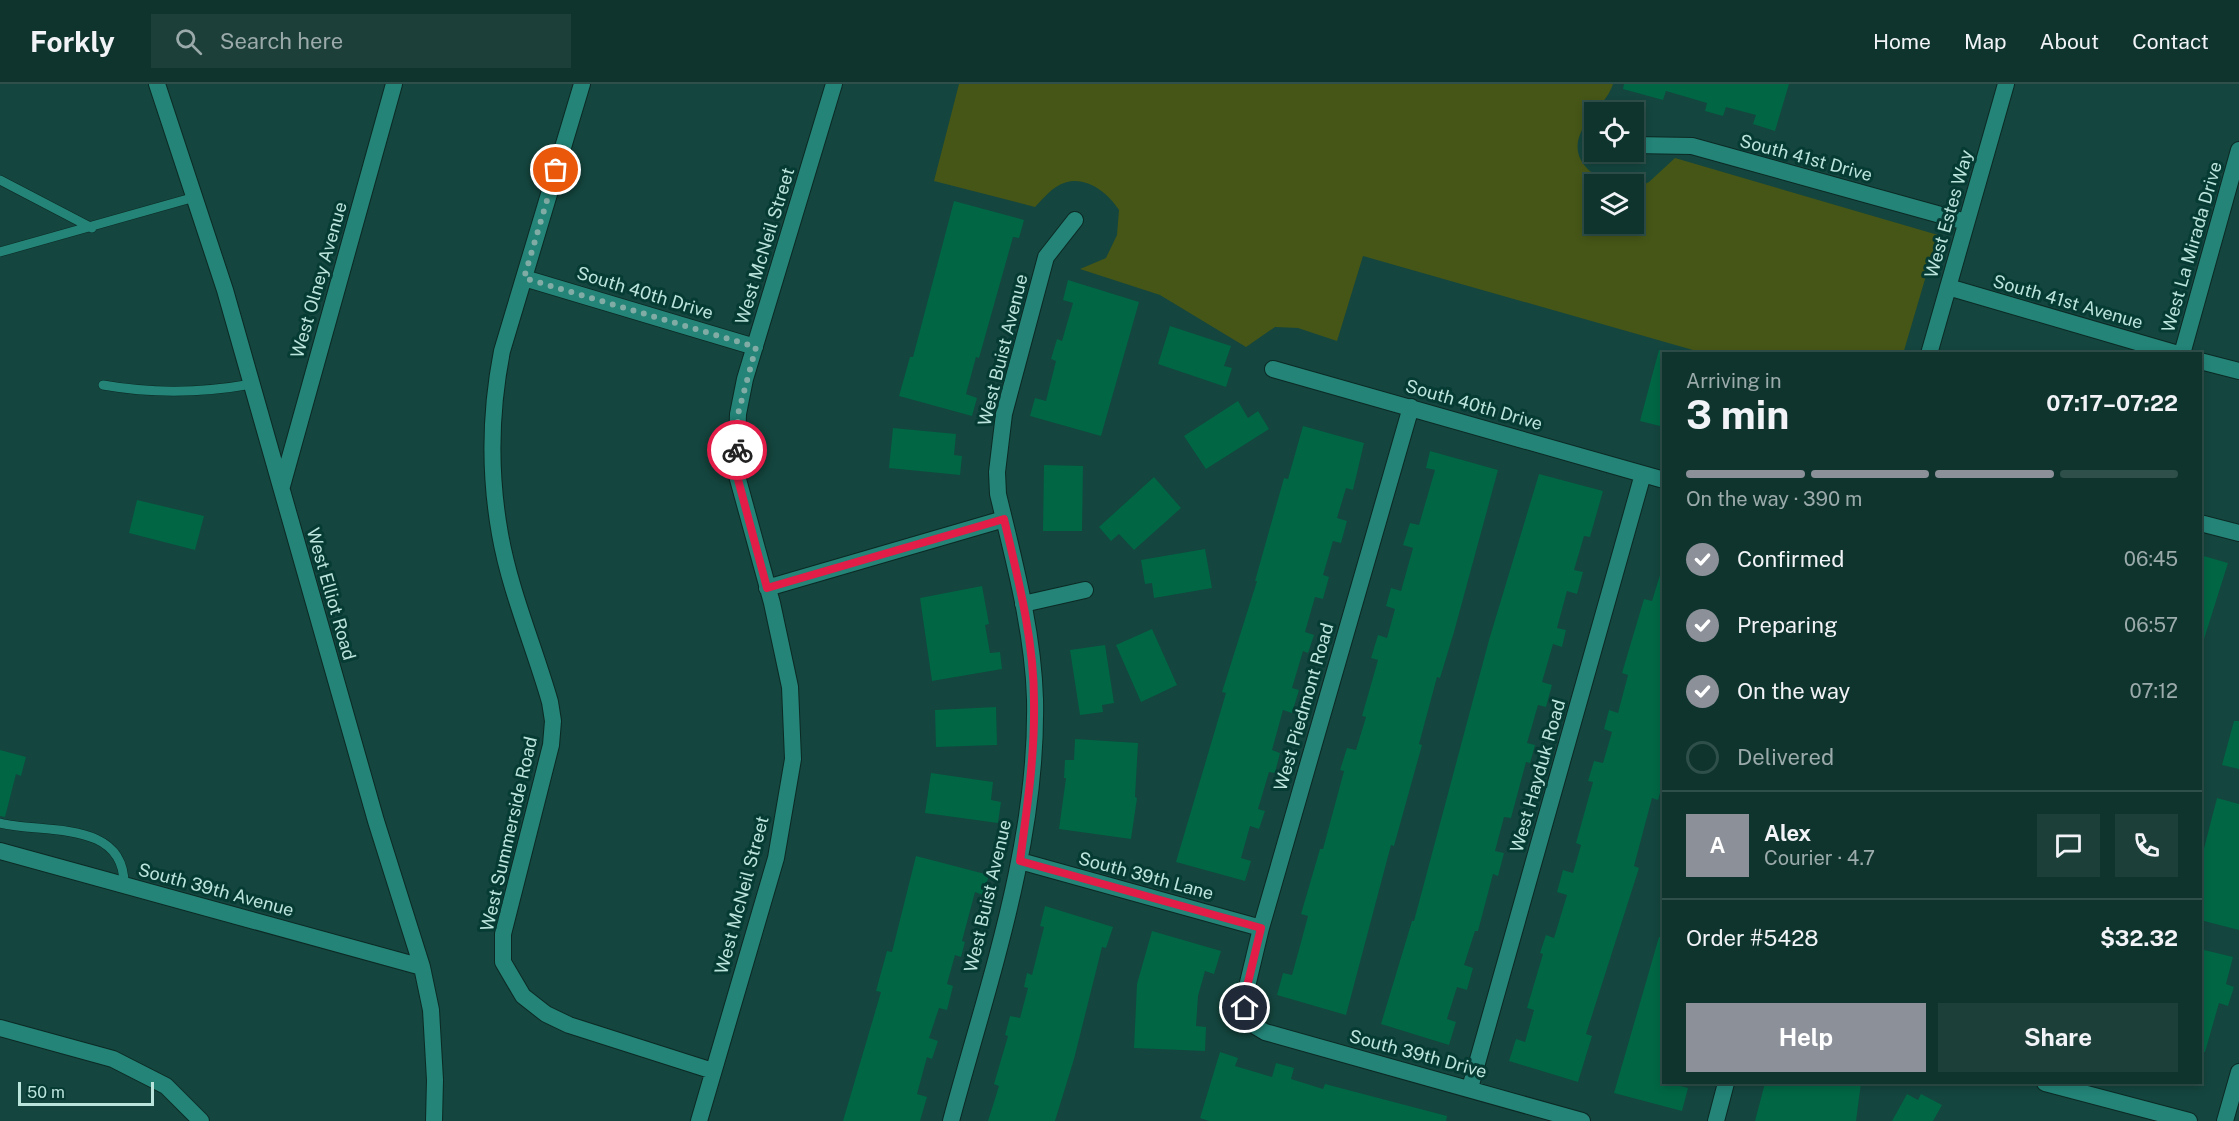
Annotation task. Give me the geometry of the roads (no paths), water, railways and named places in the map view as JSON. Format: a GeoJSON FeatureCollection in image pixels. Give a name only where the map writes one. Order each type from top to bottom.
{"type":"FeatureCollection","features":[{"type":"Feature","properties":{"kind":"street","name":"West Elliot Road"},"geometry":{"type":"LineString","coordinates":[[157,84],[182,202],[252,384],[376,821],[422,967],[431,1011],[435,1080],[434,1121]]}},
{"type":"Feature","properties":{"kind":"street","name":"West Olney Avenue"},"geometry":{"type":"LineString","coordinates":[[282,487],[394,84]]}},
{"type":"Feature","properties":{"kind":"street","name":"West Summerside Road"},"geometry":{"type":"LineString","coordinates":[[582,84],[502,351],[495,384],[492,475],[500,535],[511,579],[550,702],[553,721],[551,745],[503,934],[502,962],[523,996],[546,1014],[569,1025],[713,1071]]}},
{"type":"Feature","properties":{"kind":"street","name":"West McNeil Street"},"geometry":{"type":"LineString","coordinates":[[699,1121],[776,858],[793,759],[790,687],[767,588],[736,472],[738,414],[834,84]]}},
{"type":"Feature","properties":{"kind":"street","name":"West Estes Way"},"geometry":{"type":"LineString","coordinates":[[1930,352],[2006,84]]}},
{"type":"Feature","properties":{"kind":"street","name":"South 41st Drive"},"geometry":{"type":"LineString","coordinates":[[1644,145],[1692,146],[1966,222]]}},
{"type":"Feature","properties":{"kind":"street","name":"West La Mirada Drive"},"geometry":{"type":"LineString","coordinates":[[2181,352],[2239,150]]}},
{"type":"Feature","properties":{"kind":"street","name":"West Buist Avenue"},"geometry":{"type":"LineString","coordinates":[[951,1121],[1020,861],[1032,775],[1035,698],[1023,604],[1004,519],[997,472],[1004,414],[1046,257],[1075,220]]}},
{"type":"Feature","properties":{"kind":"street","name":"South 40th Drive"},"geometry":{"type":"LineString","coordinates":[[524,278],[756,347]]}},
{"type":"Feature","properties":{"kind":"street","name":"South 41st Avenue"},"geometry":{"type":"LineString","coordinates":[[1948,287],[2173,352]]}},
{"type":"Feature","properties":{"kind":"street"},"geometry":{"type":"LineString","coordinates":[[2202,361],[2239,372]]}},
{"type":"Feature","properties":{"kind":"street","name":"South 40th Drive"},"geometry":{"type":"LineString","coordinates":[[1273,369],[1662,479]]}},
{"type":"Feature","properties":{"kind":"street","name":"West Piedmont Road"},"geometry":{"type":"LineString","coordinates":[[1245,1020],[1245,995],[1261,928],[1411,407]]}},
{"type":"Feature","properties":{"kind":"street","name":"West Hayduk Road"},"geometry":{"type":"LineString","coordinates":[[1470,1088],[1643,474]]}},
{"type":"Feature","properties":{"kind":"street"},"geometry":{"type":"LineString","coordinates":[[767,588],[1004,519]]}},
{"type":"Feature","properties":{"kind":"street"},"geometry":{"type":"LineString","coordinates":[[2202,523],[2239,533]]}},
{"type":"Feature","properties":{"kind":"street"},"geometry":{"type":"LineString","coordinates":[[1023,604],[1085,590]]}},
{"type":"Feature","properties":{"kind":"street","name":"South 39th Avenue"},"geometry":{"type":"LineString","coordinates":[[0,851],[422,967]]}},
{"type":"Feature","properties":{"kind":"street","name":"South 39th Lane"},"geometry":{"type":"LineString","coordinates":[[1020,861],[1261,928]]}},
{"type":"Feature","properties":{"kind":"street","name":"South 39th Drive"},"geometry":{"type":"LineString","coordinates":[[1245,1020],[1265,1032],[1582,1121]]}},
{"type":"Feature","properties":{"kind":"street"},"geometry":{"type":"LineString","coordinates":[[0,1028],[113,1059],[166,1086],[201,1121]]}},
{"type":"Feature","properties":{"kind":"street"},"geometry":{"type":"LineString","coordinates":[[2225,1121],[2239,1072]]}},
{"type":"Feature","properties":{"kind":"street"},"geometry":{"type":"LineString","coordinates":[[1716,1121],[1726,1084]]}},
{"type":"Feature","properties":{"kind":"street"},"geometry":{"type":"LineString","coordinates":[[2049,1084],[2189,1121]]}},
{"type":"Feature","properties":{"kind":"lane"},"geometry":{"type":"LineString","coordinates":[[0,180],[92,228]]}},
{"type":"Feature","properties":{"kind":"lane"},"geometry":{"type":"LineString","coordinates":[[0,252],[182,202]]}},
{"type":"Feature","properties":{"kind":"lane"},"geometry":{"type":"LineString","coordinates":[[103,385],[142,392],[190,392],[216,391],[252,384]]}},
{"type":"Feature","properties":{"kind":"lane"},"geometry":{"type":"LineString","coordinates":[[0,823],[19,828],[91,835],[106,845],[119,862],[124,872],[124,885]]}}]}
